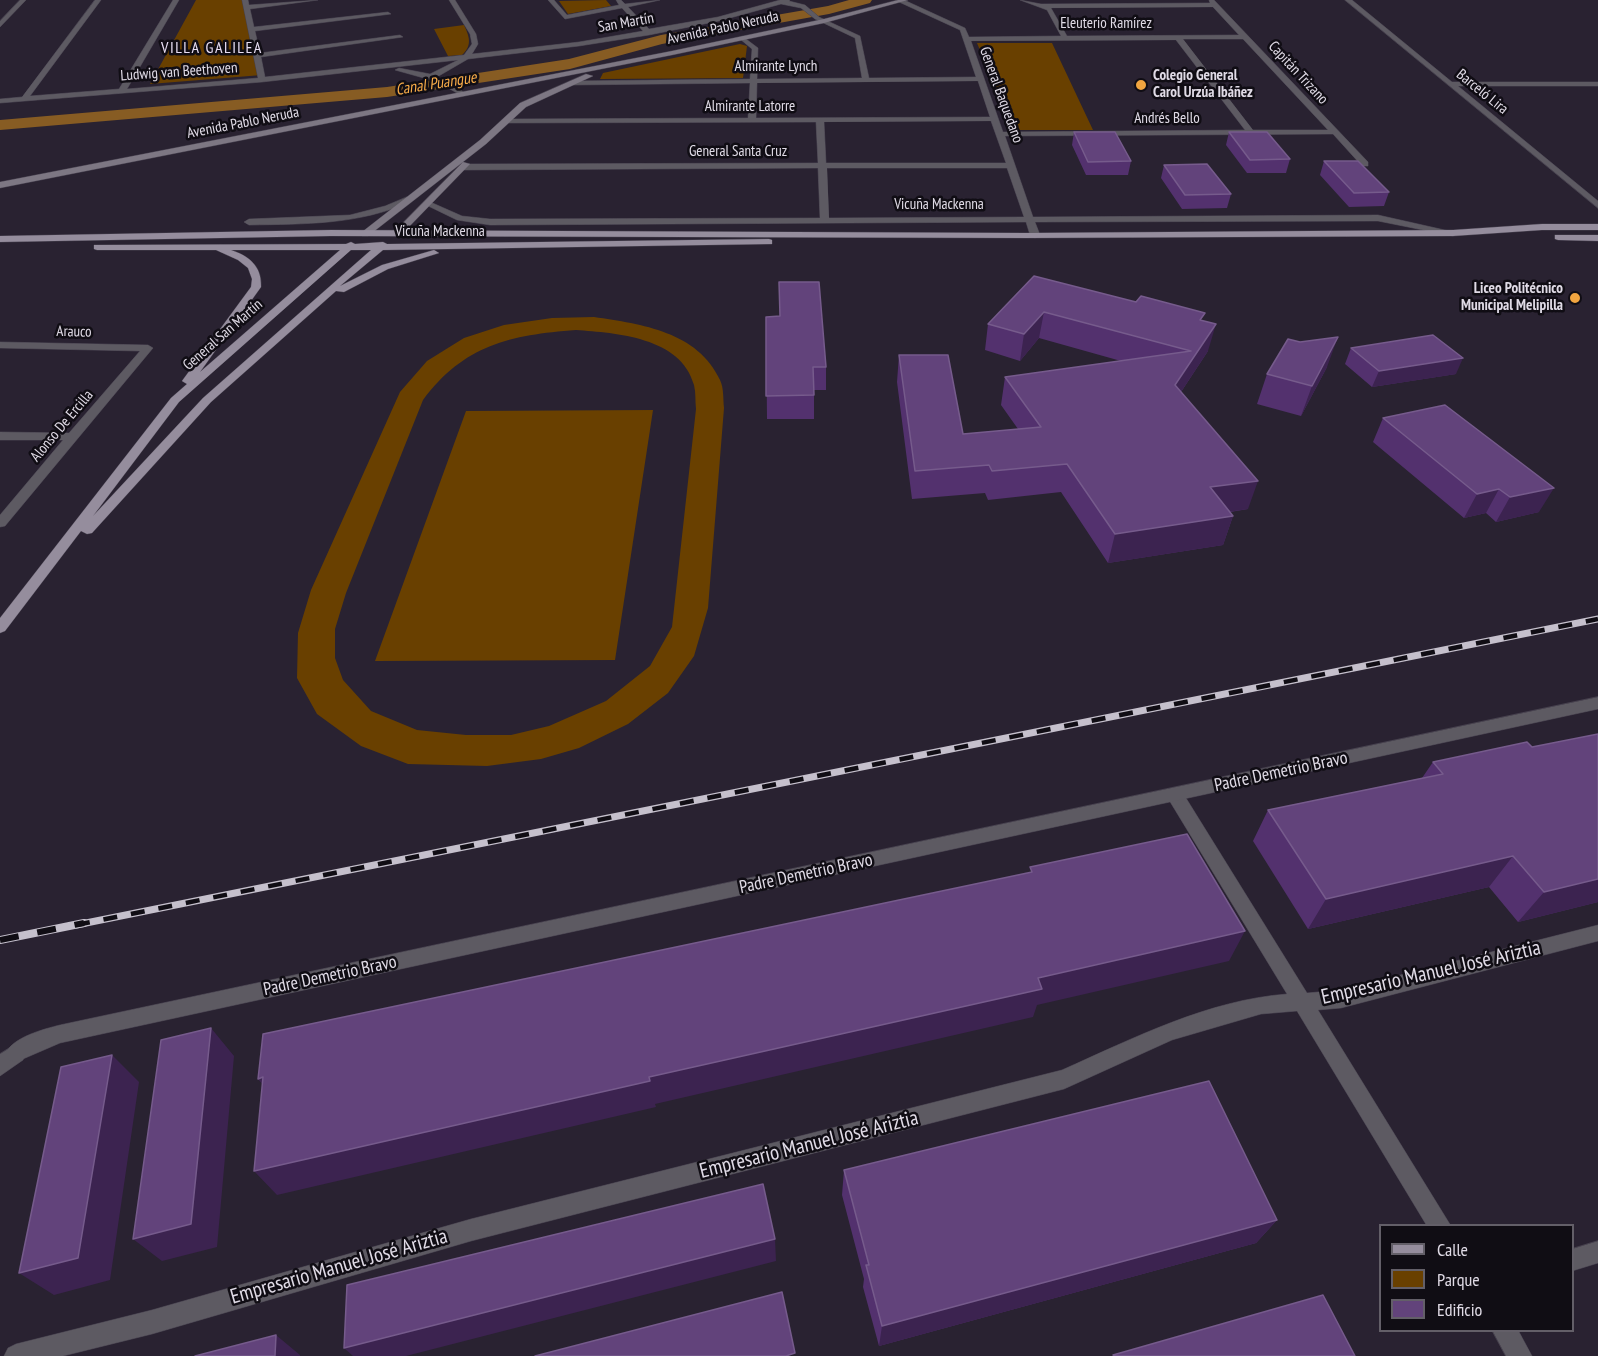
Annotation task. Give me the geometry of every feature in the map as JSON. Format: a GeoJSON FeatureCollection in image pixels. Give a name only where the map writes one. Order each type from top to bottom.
{"type":"FeatureCollection","features":[{"type":"Feature","properties":{"kind":"main road","name":"Avenida Pablo Neruda"},"geometry":{"type":"LineString","coordinates":[[0,185],[651,57],[903,1]]}},
{"type":"Feature","properties":{"kind":"main road","name":"Avenida Pablo Neruda"},"geometry":{"type":"LineString","coordinates":[[491,88],[592,75],[651,57]]}},
{"type":"Feature","properties":{"kind":"main road","name":"General San Martín"},"geometry":{"type":"LineString","coordinates":[[0,628],[175,400],[349,247],[483,142],[506,121],[526,95],[542,83],[566,74]]}},
{"type":"Feature","properties":{"kind":"main road","name":"General San Martín"},"geometry":{"type":"LineString","coordinates":[[526,95],[592,75]]}},
{"type":"Feature","properties":{"kind":"main road"},"geometry":{"type":"LineString","coordinates":[[508,87],[526,95]]}},
{"type":"Feature","properties":{"kind":"main road","name":"General San Martín"},"geometry":{"type":"LineString","coordinates":[[28,594],[207,400],[310,310],[348,273],[398,234],[464,166],[483,142]]}},
{"type":"Feature","properties":{"kind":"main road","name":"Vicuña Mackenna"},"geometry":{"type":"LineString","coordinates":[[0,239],[365,234],[1453,233],[1542,227],[1598,227]]}},
{"type":"Feature","properties":{"kind":"main road","name":"Vicuña Mackenna"},"geometry":{"type":"LineString","coordinates":[[1489,232],[1598,238]]}},
{"type":"Feature","properties":{"kind":"main road","name":"Vicuña Mackenna"},"geometry":{"type":"LineString","coordinates":[[0,248],[475,247],[744,243],[880,235]]}},
{"type":"Feature","properties":{"kind":"main road"},"geometry":{"type":"LineString","coordinates":[[175,400],[256,287],[256,274],[248,262],[230,252],[203,246]]}},
{"type":"Feature","properties":{"kind":"main road"},"geometry":{"type":"LineString","coordinates":[[310,310],[345,287],[385,267],[422,255],[475,247]]}},
{"type":"Feature","properties":{"kind":"street"},"geometry":{"type":"LineString","coordinates":[[0,25],[22,0]]}},
{"type":"Feature","properties":{"kind":"street"},"geometry":{"type":"LineString","coordinates":[[24,99],[98,0]]}},
{"type":"Feature","properties":{"kind":"street"},"geometry":{"type":"LineString","coordinates":[[123,89],[176,0]]}},
{"type":"Feature","properties":{"kind":"street"},"geometry":{"type":"LineString","coordinates":[[262,80],[246,4],[315,0]]}},
{"type":"Feature","properties":{"kind":"street"},"geometry":{"type":"LineString","coordinates":[[430,77],[444,72],[466,57],[473,49],[475,39],[452,0]]}},
{"type":"Feature","properties":{"kind":"street"},"geometry":{"type":"LineString","coordinates":[[551,0],[563,19],[657,0]]}},
{"type":"Feature","properties":{"kind":"street"},"geometry":{"type":"LineString","coordinates":[[617,0],[649,33]]}},
{"type":"Feature","properties":{"kind":"street"},"geometry":{"type":"LineString","coordinates":[[1023,0],[1049,9],[1065,38]]}},
{"type":"Feature","properties":{"kind":"street","name":"Barceló Lira"},"geometry":{"type":"LineString","coordinates":[[1348,0],[1598,205]]}},
{"type":"Feature","properties":{"kind":"street","name":"General Baquedano"},"geometry":{"type":"LineString","coordinates":[[903,1],[959,26],[981,79],[1035,235]]}},
{"type":"Feature","properties":{"kind":"street"},"geometry":{"type":"LineString","coordinates":[[786,2],[803,6],[820,19],[859,39],[866,80]]}},
{"type":"Feature","properties":{"kind":"street","name":"San Martín"},"geometry":{"type":"LineString","coordinates":[[466,57],[579,44],[649,33],[786,2]]}},
{"type":"Feature","properties":{"kind":"street"},"geometry":{"type":"LineString","coordinates":[[1040,6],[1213,3]]}},
{"type":"Feature","properties":{"kind":"street","name":"Capitán Trizano"},"geometry":{"type":"LineString","coordinates":[[1213,3],[1365,164]]}},
{"type":"Feature","properties":{"kind":"street"},"geometry":{"type":"LineString","coordinates":[[251,29],[388,14]]}},
{"type":"Feature","properties":{"kind":"street"},"geometry":{"type":"LineString","coordinates":[[258,55],[400,37]]}},
{"type":"Feature","properties":{"kind":"street"},"geometry":{"type":"LineString","coordinates":[[1178,37],[1250,132]]}},
{"type":"Feature","properties":{"kind":"street","name":"Eleuterio Ramírez"},"geometry":{"type":"LineString","coordinates":[[966,39],[1245,37]]}},
{"type":"Feature","properties":{"kind":"street"},"geometry":{"type":"LineString","coordinates":[[742,38],[755,48],[752,120]]}},
{"type":"Feature","properties":{"kind":"street","name":"Ludwig van Beethoven"},"geometry":{"type":"LineString","coordinates":[[0,101],[123,89],[262,80],[466,57]]}},
{"type":"Feature","properties":{"kind":"street"},"geometry":{"type":"LineString","coordinates":[[383,67],[430,77],[456,88],[462,94]]}},
{"type":"Feature","properties":{"kind":"street","name":"Almirante Lynch"},"geometry":{"type":"LineString","coordinates":[[571,83],[981,79]]}},
{"type":"Feature","properties":{"kind":"street"},"geometry":{"type":"LineString","coordinates":[[1451,84],[1598,84]]}},
{"type":"Feature","properties":{"kind":"street","name":"Almirante Latorre"},"geometry":{"type":"LineString","coordinates":[[506,121],[995,119]]}},
{"type":"Feature","properties":{"kind":"street"},"geometry":{"type":"LineString","coordinates":[[820,120],[825,220]]}},
{"type":"Feature","properties":{"kind":"street","name":"Andrés Bello"},"geometry":{"type":"LineString","coordinates":[[1000,134],[1335,132]]}},
{"type":"Feature","properties":{"kind":"street","name":"General Santa Cruz"},"geometry":{"type":"LineString","coordinates":[[464,166],[1011,165]]}},
{"type":"Feature","properties":{"kind":"street","name":"Vicuña Mackenna"},"geometry":{"type":"LineString","coordinates":[[249,222],[340,219],[393,207],[407,200]]}},
{"type":"Feature","properties":{"kind":"street","name":"Vicuña Mackenna"},"geometry":{"type":"LineString","coordinates":[[428,204],[466,220],[490,222],[1378,218],[1453,233]]}},
{"type":"Feature","properties":{"kind":"street","name":"Arauco"},"geometry":{"type":"LineString","coordinates":[[0,345],[148,348]]}},
{"type":"Feature","properties":{"kind":"street","name":"Alonso De Ercilla"},"geometry":{"type":"LineString","coordinates":[[0,523],[148,348]]}},
{"type":"Feature","properties":{"kind":"street"},"geometry":{"type":"LineString","coordinates":[[0,436],[72,438]]}},
{"type":"Feature","properties":{"kind":"street","name":"Padre Demetrio Bravo"},"geometry":{"type":"LineString","coordinates":[[0,1066],[16,1053],[38,1041],[60,1034],[1598,703]]}},
{"type":"Feature","properties":{"kind":"street"},"geometry":{"type":"LineString","coordinates":[[1175,795],[1439,1224]]}},
{"type":"Feature","properties":{"kind":"street","name":"Empresario Manuel José Ariztia"},"geometry":{"type":"LineString","coordinates":[[16,1356],[152,1322],[471,1230],[1064,1079],[1168,1032],[1261,1005],[1341,999],[1598,933]]}},
{"type":"Feature","properties":{"kind":"street"},"geometry":{"type":"LineString","coordinates":[[1574,1259],[1598,1252]]}},
{"type":"Feature","properties":{"kind":"street"},"geometry":{"type":"LineString","coordinates":[[1505,1332],[1520,1356]]}},
{"type":"Feature","properties":{"kind":"green space"},"geometry":{"type":"Polygon","coordinates":[[[196,0],[248,0],[262,75],[150,84],[196,0]]]}},
{"type":"Feature","properties":{"kind":"green space"},"geometry":{"type":"Polygon","coordinates":[[[606,0],[611,6],[568,14],[559,1],[606,0]]]}},
{"type":"Feature","properties":{"kind":"green space"},"geometry":{"type":"Polygon","coordinates":[[[464,25],[468,37],[468,48],[462,55],[448,56],[434,29],[464,25]]]}},
{"type":"Feature","properties":{"kind":"green space"},"geometry":{"type":"Polygon","coordinates":[[[977,43],[1052,43],[1093,130],[1013,130],[977,43]]]}},
{"type":"Feature","properties":{"kind":"green space"},"geometry":{"type":"Polygon","coordinates":[[[740,44],[747,46],[743,78],[600,79],[603,73],[740,44]]]}},
{"type":"Feature","properties":{"kind":"green space"},"geometry":{"type":"Polygon","coordinates":[[[594,317],[631,323],[667,333],[698,351],[720,380],[724,408],[708,608],[694,656],[668,693],[628,724],[579,748],[541,759],[487,766],[408,764],[361,746],[317,714],[297,678],[298,633],[311,590],[400,392],[427,361],[464,338],[504,325],[552,318],[594,317]],[[576,330],[530,335],[490,346],[455,367],[423,400],[346,593],[335,629],[335,658],[343,680],[371,711],[417,730],[466,735],[511,735],[549,726],[606,701],[650,666],[672,627],[696,409],[695,388],[687,369],[676,357],[661,347],[627,336],[576,330]]]}},
{"type":"Feature","properties":{"kind":"green space"},"geometry":{"type":"Polygon","coordinates":[[[653,410],[615,660],[375,661],[466,411],[653,410]]]}},
{"type":"Feature","properties":{"kind":"building"},"geometry":{"type":"Polygon","coordinates":[[[1074,132],[1115,132],[1131,161],[1088,162],[1074,132]]]}},
{"type":"Feature","properties":{"kind":"building"},"geometry":{"type":"Polygon","coordinates":[[[1229,132],[1267,132],[1290,159],[1250,160],[1229,132]]]}},
{"type":"Feature","properties":{"kind":"building"},"geometry":{"type":"Polygon","coordinates":[[[1324,161],[1358,161],[1389,192],[1354,193],[1324,161]]]}},
{"type":"Feature","properties":{"kind":"building"},"geometry":{"type":"Polygon","coordinates":[[[1207,164],[1231,194],[1185,195],[1164,165],[1207,164]]]}},
{"type":"Feature","properties":{"kind":"building"},"geometry":{"type":"Polygon","coordinates":[[[1034,276],[1136,302],[1141,296],[1205,313],[1200,320],[1216,324],[1175,385],[1258,481],[1210,487],[1233,516],[1115,534],[1067,464],[992,471],[989,465],[915,471],[899,355],[948,355],[963,434],[1041,427],[1005,377],[1191,351],[1044,312],[1024,334],[988,324],[1034,276]]]}},
{"type":"Feature","properties":{"kind":"building"},"geometry":{"type":"Polygon","coordinates":[[[779,282],[819,282],[826,367],[813,367],[814,395],[766,396],[766,317],[780,316],[779,282]]]}},
{"type":"Feature","properties":{"kind":"building"},"geometry":{"type":"Polygon","coordinates":[[[1433,335],[1463,358],[1379,371],[1351,348],[1433,335]]]}},
{"type":"Feature","properties":{"kind":"building"},"geometry":{"type":"Polygon","coordinates":[[[1338,337],[1312,386],[1267,374],[1288,339],[1300,342],[1338,337]]]}},
{"type":"Feature","properties":{"kind":"building"},"geometry":{"type":"Polygon","coordinates":[[[1445,405],[1554,488],[1510,497],[1499,489],[1477,494],[1383,418],[1445,405]]]}},
{"type":"Feature","properties":{"kind":"building"},"geometry":{"type":"Polygon","coordinates":[[[1598,734],[1598,879],[1544,892],[1513,856],[1326,899],[1268,810],[1443,774],[1433,762],[1527,742],[1532,747],[1598,734]]]}},
{"type":"Feature","properties":{"kind":"building"},"geometry":{"type":"Polygon","coordinates":[[[1187,834],[1245,931],[1038,978],[1042,989],[649,1077],[650,1081],[254,1171],[263,1077],[258,1079],[263,1034],[1032,872],[1030,867],[1187,834]]]}},
{"type":"Feature","properties":{"kind":"building"},"geometry":{"type":"Polygon","coordinates":[[[211,1028],[191,1224],[133,1239],[161,1040],[211,1028]]]}},
{"type":"Feature","properties":{"kind":"building"},"geometry":{"type":"Polygon","coordinates":[[[112,1055],[78,1258],[19,1273],[61,1067],[112,1055]]]}},
{"type":"Feature","properties":{"kind":"building"},"geometry":{"type":"Polygon","coordinates":[[[1209,1081],[1277,1220],[882,1326],[866,1265],[869,1265],[844,1170],[1209,1081]]]}},
{"type":"Feature","properties":{"kind":"building"},"geometry":{"type":"Polygon","coordinates":[[[763,1184],[775,1239],[344,1348],[347,1285],[763,1184]]]}},
{"type":"Feature","properties":{"kind":"building"},"geometry":{"type":"Polygon","coordinates":[[[782,1292],[795,1353],[786,1356],[535,1356],[782,1292]]]}},
{"type":"Feature","properties":{"kind":"building"},"geometry":{"type":"Polygon","coordinates":[[[1323,1295],[1355,1356],[1113,1355],[1323,1295]]]}},
{"type":"Feature","properties":{"kind":"building"},"geometry":{"type":"Polygon","coordinates":[[[276,1335],[275,1356],[195,1356],[276,1335]]]}},
{"type":"Feature","properties":{"kind":"waterway","name":"Canal Puangue"},"geometry":{"type":"LineString","coordinates":[[0,125],[387,92],[570,64],[661,40],[829,10],[865,0]]}},
{"type":"Feature","properties":{"kind":"railway"},"geometry":{"type":"LineString","coordinates":[[76,925],[1598,619]]}},
{"type":"Feature","properties":{"kind":"railway"},"geometry":{"type":"LineString","coordinates":[[0,940],[84,923]]}},
{"type":"Feature","properties":{"kind":"place","name":"Colegio General Carol Urzúa Ibáñez"},"geometry":{"type":"Point","coordinates":[1141,85]}},
{"type":"Feature","properties":{"kind":"place","name":"Liceo Politécnico Municipal Melipilla"},"geometry":{"type":"Point","coordinates":[1575,298]}},
{"type":"Feature","properties":{"kind":"district","name":"VILLA GALILEA"},"geometry":{"type":"Point","coordinates":[212,48]}}]}
